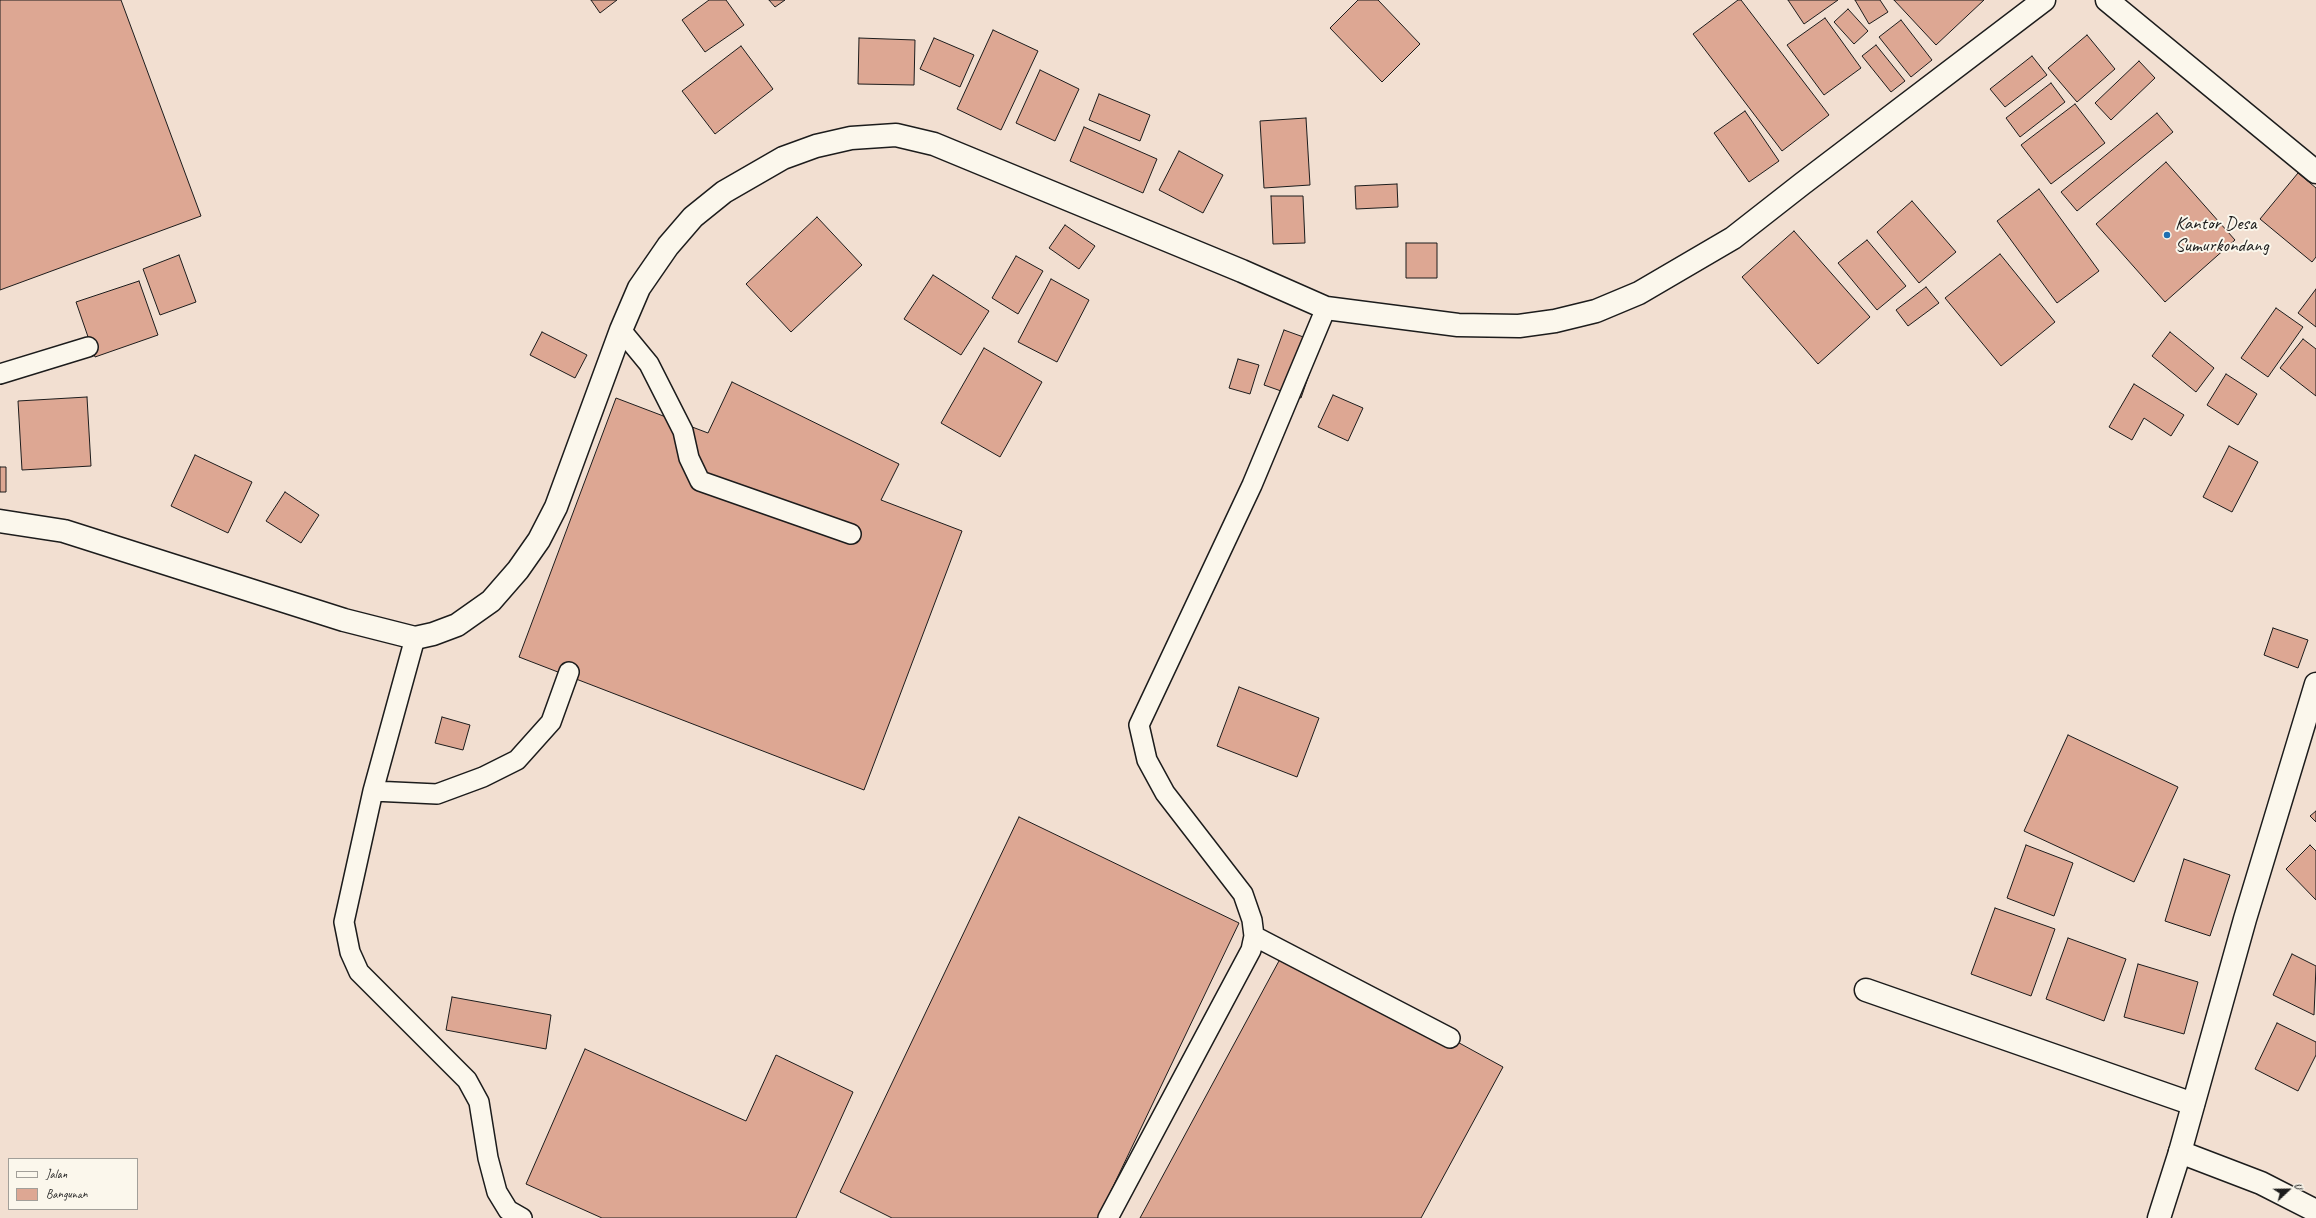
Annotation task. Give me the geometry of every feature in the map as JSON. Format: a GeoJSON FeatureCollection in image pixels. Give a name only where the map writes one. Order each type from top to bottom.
{"type":"FeatureCollection","features":[{"type":"Feature","properties":{"kind":"main road"},"geometry":{"type":"LineString","coordinates":[[2107,0],[2316,172]]}},
{"type":"Feature","properties":{"kind":"main road"},"geometry":{"type":"LineString","coordinates":[[0,521],[64,531],[344,620],[415,638],[457,625],[478,612],[491,601],[518,570],[539,540],[556,507],[621,330],[639,288],[668,246],[693,217],[724,192],[783,158],[816,146],[851,138],[896,135],[934,144],[1242,271],[1326,308],[1458,325],[1519,326],[1555,321],[1596,311],[1639,293],[1733,238],[2035,2]]}},
{"type":"Feature","properties":{"kind":"main road"},"geometry":{"type":"LineString","coordinates":[[2159,1218],[2180,1152],[2245,918],[2316,684]]}},
{"type":"Feature","properties":{"kind":"main road"},"geometry":{"type":"LineString","coordinates":[[1866,990],[2193,1104]]}},
{"type":"Feature","properties":{"kind":"main road"},"geometry":{"type":"LineString","coordinates":[[2180,1152],[2261,1182],[2316,1211]]}},
{"type":"Feature","properties":{"kind":"lane"},"geometry":{"type":"LineString","coordinates":[[1108,1218],[1251,950],[1254,936],[1252,920],[1243,894],[1165,793],[1147,760],[1139,725],[1252,485],[1326,308]]}},
{"type":"Feature","properties":{"kind":"lane"},"geometry":{"type":"LineString","coordinates":[[621,330],[649,364],[684,431],[689,458],[700,481],[851,534]]}},
{"type":"Feature","properties":{"kind":"lane"},"geometry":{"type":"LineString","coordinates":[[0,374],[88,347]]}},
{"type":"Feature","properties":{"kind":"lane"},"geometry":{"type":"LineString","coordinates":[[415,638],[373,791],[344,922],[350,952],[359,972],[467,1080],[479,1102],[488,1158],[497,1192],[508,1210],[522,1218]]}},
{"type":"Feature","properties":{"kind":"lane"},"geometry":{"type":"LineString","coordinates":[[373,791],[437,794],[483,777],[517,760],[551,722],[569,672]]}},
{"type":"Feature","properties":{"kind":"lane"},"geometry":{"type":"LineString","coordinates":[[1254,936],[1450,1038]]}},
{"type":"Feature","properties":{"kind":"building"},"geometry":{"type":"Polygon","coordinates":[[[0,0],[121,0],[201,216],[0,290],[0,0]]]}},
{"type":"Feature","properties":{"kind":"building"},"geometry":{"type":"Polygon","coordinates":[[[591,0],[617,0],[600,13],[591,0]]]}},
{"type":"Feature","properties":{"kind":"building"},"geometry":{"type":"Polygon","coordinates":[[[709,0],[726,0],[744,25],[705,52],[682,20],[709,0]]]}},
{"type":"Feature","properties":{"kind":"building"},"geometry":{"type":"Polygon","coordinates":[[[769,0],[785,0],[775,7],[769,0]]]}},
{"type":"Feature","properties":{"kind":"building"},"geometry":{"type":"Polygon","coordinates":[[[1358,0],[1378,0],[1420,44],[1382,82],[1330,28],[1358,0]]]}},
{"type":"Feature","properties":{"kind":"building"},"geometry":{"type":"Polygon","coordinates":[[[1738,0],[1741,0],[1829,115],[1782,151],[1693,34],[1738,0]]]}},
{"type":"Feature","properties":{"kind":"building"},"geometry":{"type":"Polygon","coordinates":[[[1788,0],[1838,0],[1804,24],[1788,0]]]}},
{"type":"Feature","properties":{"kind":"building"},"geometry":{"type":"Polygon","coordinates":[[[1855,0],[1880,0],[1888,12],[1869,24],[1855,0]]]}},
{"type":"Feature","properties":{"kind":"building"},"geometry":{"type":"Polygon","coordinates":[[[1894,0],[1984,0],[1936,45],[1894,0]]]}},
{"type":"Feature","properties":{"kind":"building"},"geometry":{"type":"Polygon","coordinates":[[[1848,9],[1868,31],[1854,44],[1834,22],[1848,9]]]}},
{"type":"Feature","properties":{"kind":"building"},"geometry":{"type":"Polygon","coordinates":[[[1825,18],[1861,68],[1824,95],[1787,45],[1825,18]]]}},
{"type":"Feature","properties":{"kind":"building"},"geometry":{"type":"Polygon","coordinates":[[[1901,20],[1932,60],[1911,77],[1879,37],[1901,20]]]}},
{"type":"Feature","properties":{"kind":"building"},"geometry":{"type":"Polygon","coordinates":[[[993,30],[1038,51],[1001,130],[957,109],[993,30]]]}},
{"type":"Feature","properties":{"kind":"building"},"geometry":{"type":"Polygon","coordinates":[[[2087,35],[2115,69],[2077,102],[2048,68],[2087,35]]]}},
{"type":"Feature","properties":{"kind":"building"},"geometry":{"type":"Polygon","coordinates":[[[859,38],[915,40],[914,85],[858,84],[859,38]]]}},
{"type":"Feature","properties":{"kind":"building"},"geometry":{"type":"Polygon","coordinates":[[[934,38],[974,55],[960,87],[920,69],[934,38]]]}},
{"type":"Feature","properties":{"kind":"building"},"geometry":{"type":"Polygon","coordinates":[[[1876,45],[1905,81],[1891,92],[1862,56],[1876,45]]]}},
{"type":"Feature","properties":{"kind":"building"},"geometry":{"type":"Polygon","coordinates":[[[741,46],[773,89],[715,134],[682,91],[741,46]]]}},
{"type":"Feature","properties":{"kind":"building"},"geometry":{"type":"Polygon","coordinates":[[[2032,56],[2047,75],[2005,107],[1990,89],[2032,56]]]}},
{"type":"Feature","properties":{"kind":"building"},"geometry":{"type":"Polygon","coordinates":[[[2139,61],[2155,78],[2111,120],[2095,103],[2139,61]]]}},
{"type":"Feature","properties":{"kind":"building"},"geometry":{"type":"Polygon","coordinates":[[[1040,70],[1079,89],[1055,141],[1016,123],[1040,70]]]}},
{"type":"Feature","properties":{"kind":"building"},"geometry":{"type":"Polygon","coordinates":[[[2051,83],[2065,102],[2020,137],[2006,118],[2051,83]]]}},
{"type":"Feature","properties":{"kind":"building"},"geometry":{"type":"Polygon","coordinates":[[[1099,94],[1150,115],[1140,141],[1089,120],[1099,94]]]}},
{"type":"Feature","properties":{"kind":"building"},"geometry":{"type":"Polygon","coordinates":[[[2075,104],[2105,143],[2051,184],[2021,145],[2075,104]]]}},
{"type":"Feature","properties":{"kind":"building"},"geometry":{"type":"Polygon","coordinates":[[[1745,111],[1779,161],[1749,182],[1714,133],[1745,111]]]}},
{"type":"Feature","properties":{"kind":"building"},"geometry":{"type":"Polygon","coordinates":[[[2157,113],[2173,132],[2077,211],[2061,192],[2157,113]]]}},
{"type":"Feature","properties":{"kind":"building"},"geometry":{"type":"Polygon","coordinates":[[[1306,118],[1310,185],[1264,188],[1260,121],[1306,118]]]}},
{"type":"Feature","properties":{"kind":"building"},"geometry":{"type":"Polygon","coordinates":[[[1084,127],[1157,159],[1143,193],[1070,161],[1084,127]]]}},
{"type":"Feature","properties":{"kind":"building"},"geometry":{"type":"Polygon","coordinates":[[[1179,151],[1223,175],[1203,213],[1159,190],[1179,151]]]}},
{"type":"Feature","properties":{"kind":"building"},"geometry":{"type":"Polygon","coordinates":[[[2166,162],[2235,240],[2165,302],[2096,224],[2166,162]]]}},
{"type":"Feature","properties":{"kind":"building"},"geometry":{"type":"Polygon","coordinates":[[[2298,173],[2316,188],[2316,257],[2312,262],[2260,219],[2298,173]]]}},
{"type":"Feature","properties":{"kind":"building"},"geometry":{"type":"Polygon","coordinates":[[[1397,184],[1398,207],[1356,209],[1355,186],[1397,184]]]}},
{"type":"Feature","properties":{"kind":"building"},"geometry":{"type":"Polygon","coordinates":[[[2039,189],[2099,271],[2057,303],[1997,221],[2039,189]]]}},
{"type":"Feature","properties":{"kind":"building"},"geometry":{"type":"Polygon","coordinates":[[[1271,196],[1303,196],[1305,243],[1273,244],[1271,196]]]}},
{"type":"Feature","properties":{"kind":"building"},"geometry":{"type":"Polygon","coordinates":[[[1912,201],[1956,252],[1919,283],[1877,232],[1912,201]]]}},
{"type":"Feature","properties":{"kind":"building"},"geometry":{"type":"Polygon","coordinates":[[[817,217],[862,265],[791,332],[746,284],[817,217]]]}},
{"type":"Feature","properties":{"kind":"building"},"geometry":{"type":"Polygon","coordinates":[[[1065,225],[1095,246],[1079,269],[1049,248],[1065,225]]]}},
{"type":"Feature","properties":{"kind":"building"},"geometry":{"type":"Polygon","coordinates":[[[1794,231],[1870,317],[1818,364],[1742,277],[1794,231]]]}},
{"type":"Feature","properties":{"kind":"building"},"geometry":{"type":"Polygon","coordinates":[[[1867,240],[1906,286],[1877,310],[1838,263],[1867,240]]]}},
{"type":"Feature","properties":{"kind":"building"},"geometry":{"type":"Polygon","coordinates":[[[1406,243],[1437,243],[1437,278],[1406,278],[1406,243]]]}},
{"type":"Feature","properties":{"kind":"building"},"geometry":{"type":"Polygon","coordinates":[[[2000,254],[2055,322],[2001,366],[1945,298],[2000,254]]]}},
{"type":"Feature","properties":{"kind":"building"},"geometry":{"type":"Polygon","coordinates":[[[179,255],[196,302],[160,315],[143,269],[179,255]]]}},
{"type":"Feature","properties":{"kind":"building"},"geometry":{"type":"Polygon","coordinates":[[[1016,256],[1043,271],[1018,314],[992,298],[1016,256]]]}},
{"type":"Feature","properties":{"kind":"building"},"geometry":{"type":"Polygon","coordinates":[[[933,275],[989,311],[961,355],[904,319],[933,275]]]}},
{"type":"Feature","properties":{"kind":"building"},"geometry":{"type":"Polygon","coordinates":[[[1051,279],[1089,300],[1057,362],[1018,342],[1051,279]]]}},
{"type":"Feature","properties":{"kind":"building"},"geometry":{"type":"Polygon","coordinates":[[[139,281],[158,335],[95,357],[76,302],[139,281]]]}},
{"type":"Feature","properties":{"kind":"building"},"geometry":{"type":"Polygon","coordinates":[[[1926,287],[1939,303],[1908,326],[1896,310],[1926,287]]]}},
{"type":"Feature","properties":{"kind":"building"},"geometry":{"type":"Polygon","coordinates":[[[2316,289],[2316,327],[2298,313],[2316,289]]]}},
{"type":"Feature","properties":{"kind":"building"},"geometry":{"type":"Polygon","coordinates":[[[2276,308],[2303,327],[2268,377],[2241,358],[2276,308]]]}},
{"type":"Feature","properties":{"kind":"building"},"geometry":{"type":"Polygon","coordinates":[[[1284,330],[1320,343],[1301,398],[1264,385],[1284,330]]]}},
{"type":"Feature","properties":{"kind":"building"},"geometry":{"type":"Polygon","coordinates":[[[542,332],[587,355],[575,378],[530,355],[542,332]]]}},
{"type":"Feature","properties":{"kind":"building"},"geometry":{"type":"Polygon","coordinates":[[[2170,332],[2214,368],[2196,392],[2152,356],[2170,332]]]}},
{"type":"Feature","properties":{"kind":"building"},"geometry":{"type":"Polygon","coordinates":[[[2303,339],[2316,349],[2316,396],[2280,368],[2303,339]]]}},
{"type":"Feature","properties":{"kind":"building"},"geometry":{"type":"Polygon","coordinates":[[[984,348],[1042,382],[1000,457],[941,423],[984,348]]]}},
{"type":"Feature","properties":{"kind":"building"},"geometry":{"type":"Polygon","coordinates":[[[1238,359],[1259,365],[1250,394],[1229,388],[1238,359]]]}},
{"type":"Feature","properties":{"kind":"building"},"geometry":{"type":"Polygon","coordinates":[[[2226,374],[2257,394],[2238,425],[2207,405],[2226,374]]]}},
{"type":"Feature","properties":{"kind":"building"},"geometry":{"type":"Polygon","coordinates":[[[732,382],[899,464],[881,500],[962,531],[864,790],[519,657],[616,398],[708,433],[732,382]]]}},
{"type":"Feature","properties":{"kind":"building"},"geometry":{"type":"Polygon","coordinates":[[[2134,384],[2184,415],[2171,436],[2144,418],[2132,440],[2109,427],[2134,384]]]}},
{"type":"Feature","properties":{"kind":"building"},"geometry":{"type":"Polygon","coordinates":[[[1333,395],[1363,408],[1348,441],[1318,427],[1333,395]]]}},
{"type":"Feature","properties":{"kind":"building"},"geometry":{"type":"Polygon","coordinates":[[[87,397],[91,466],[22,470],[18,401],[87,397]]]}},
{"type":"Feature","properties":{"kind":"building"},"geometry":{"type":"Polygon","coordinates":[[[2229,446],[2258,462],[2232,512],[2203,497],[2229,446]]]}},
{"type":"Feature","properties":{"kind":"building"},"geometry":{"type":"Polygon","coordinates":[[[195,455],[252,482],[228,533],[171,506],[195,455]]]}},
{"type":"Feature","properties":{"kind":"building"},"geometry":{"type":"Polygon","coordinates":[[[0,467],[6,467],[6,492],[0,492],[0,467]]]}},
{"type":"Feature","properties":{"kind":"building"},"geometry":{"type":"Polygon","coordinates":[[[285,492],[319,515],[301,543],[266,521],[285,492]]]}},
{"type":"Feature","properties":{"kind":"building"},"geometry":{"type":"Polygon","coordinates":[[[2273,628],[2308,640],[2298,668],[2264,655],[2273,628]]]}},
{"type":"Feature","properties":{"kind":"building"},"geometry":{"type":"Polygon","coordinates":[[[1239,687],[1319,718],[1297,777],[1217,746],[1239,687]]]}},
{"type":"Feature","properties":{"kind":"building"},"geometry":{"type":"Polygon","coordinates":[[[442,717],[470,725],[463,750],[435,743],[442,717]]]}},
{"type":"Feature","properties":{"kind":"building"},"geometry":{"type":"Polygon","coordinates":[[[2068,735],[2178,787],[2134,882],[2024,831],[2068,735]]]}},
{"type":"Feature","properties":{"kind":"building"},"geometry":{"type":"Polygon","coordinates":[[[2316,811],[2316,822],[2310,816],[2316,811]]]}},
{"type":"Feature","properties":{"kind":"building"},"geometry":{"type":"Polygon","coordinates":[[[1019,817],[1239,923],[1098,1218],[892,1218],[840,1192],[1019,817]]]}},
{"type":"Feature","properties":{"kind":"building"},"geometry":{"type":"Polygon","coordinates":[[[2026,845],[2073,863],[2054,916],[2007,898],[2026,845]]]}},
{"type":"Feature","properties":{"kind":"building"},"geometry":{"type":"Polygon","coordinates":[[[2310,845],[2316,851],[2316,900],[2286,869],[2310,845]]]}},
{"type":"Feature","properties":{"kind":"building"},"geometry":{"type":"Polygon","coordinates":[[[2184,859],[2230,875],[2210,936],[2165,921],[2184,859]]]}},
{"type":"Feature","properties":{"kind":"building"},"geometry":{"type":"Polygon","coordinates":[[[1995,908],[2055,929],[2031,996],[1971,974],[1995,908]]]}},
{"type":"Feature","properties":{"kind":"building"},"geometry":{"type":"Polygon","coordinates":[[[2068,938],[2126,959],[2104,1021],[2046,999],[2068,938]]]}},
{"type":"Feature","properties":{"kind":"building"},"geometry":{"type":"Polygon","coordinates":[[[1286,948],[1503,1067],[1421,1218],[1140,1218],[1286,948]]]}},
{"type":"Feature","properties":{"kind":"building"},"geometry":{"type":"Polygon","coordinates":[[[2292,954],[2316,966],[2314,1015],[2273,995],[2292,954]]]}},
{"type":"Feature","properties":{"kind":"building"},"geometry":{"type":"Polygon","coordinates":[[[2138,964],[2198,982],[2184,1034],[2124,1017],[2138,964]]]}},
{"type":"Feature","properties":{"kind":"building"},"geometry":{"type":"Polygon","coordinates":[[[452,997],[551,1015],[546,1049],[446,1030],[452,997]]]}},
{"type":"Feature","properties":{"kind":"building"},"geometry":{"type":"Polygon","coordinates":[[[2277,1023],[2316,1042],[2316,1055],[2298,1091],[2255,1069],[2277,1023]]]}},
{"type":"Feature","properties":{"kind":"building"},"geometry":{"type":"Polygon","coordinates":[[[585,1049],[746,1121],[776,1055],[853,1092],[796,1218],[602,1218],[526,1184],[585,1049]]]}},
{"type":"Feature","properties":{"kind":"place","name":"Kantor Desa Sumurkondang"},"geometry":{"type":"Point","coordinates":[2167,235]}}]}
